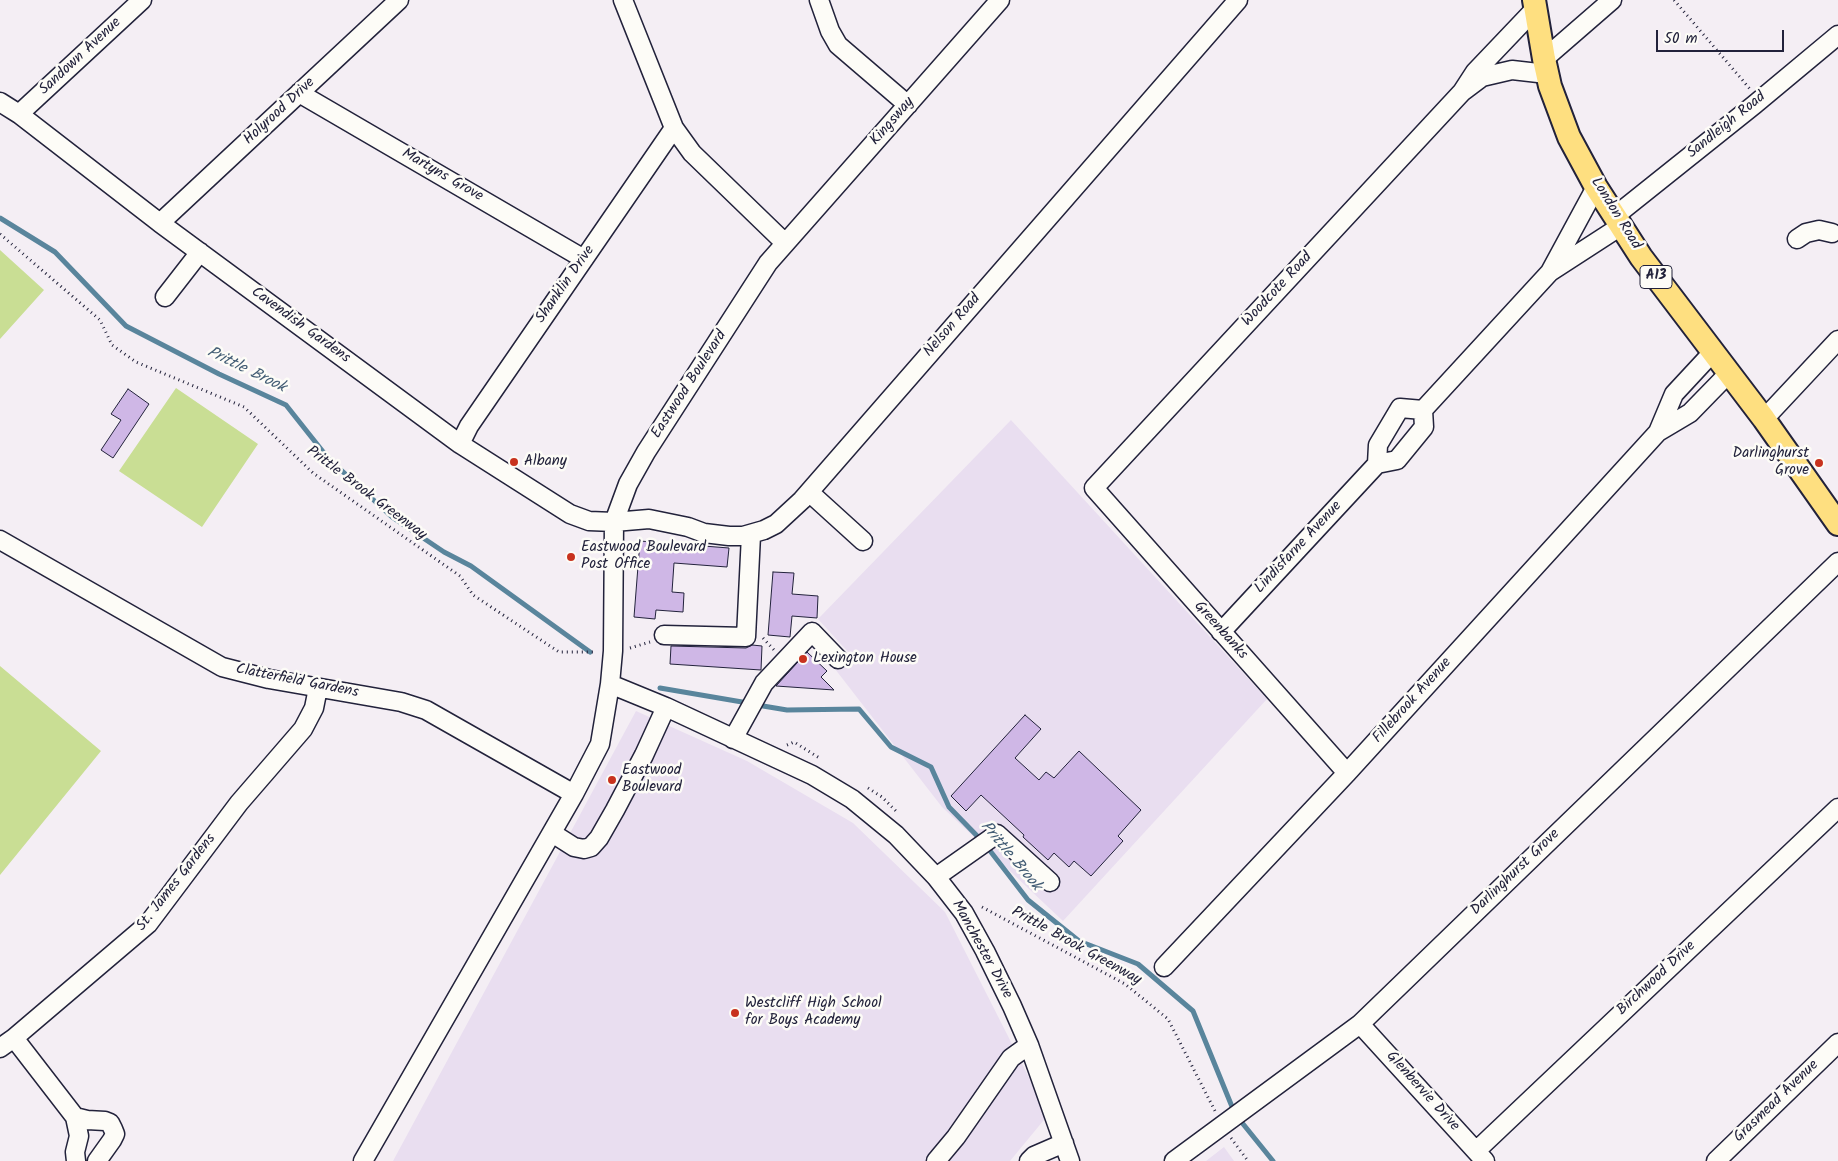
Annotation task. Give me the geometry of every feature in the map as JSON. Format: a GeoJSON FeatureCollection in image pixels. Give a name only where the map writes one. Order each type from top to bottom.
{"type":"FeatureCollection","features":[{"type":"Feature","properties":{"kind":"main road","name":"London Road"},"geometry":{"type":"LineString","coordinates":[[1535,5],[1545,66],[1569,137],[1596,187],[1642,257],[1764,419],[1838,524]]}},
{"type":"Feature","properties":{"kind":"street","name":"Sandown Avenue"},"geometry":{"type":"LineString","coordinates":[[19,114],[142,0]]}},
{"type":"Feature","properties":{"kind":"street","name":"Holyrood Drive"},"geometry":{"type":"LineString","coordinates":[[160,223],[399,0]]}},
{"type":"Feature","properties":{"kind":"street"},"geometry":{"type":"LineString","coordinates":[[623,0],[674,128],[692,153],[785,243]]}},
{"type":"Feature","properties":{"kind":"street"},"geometry":{"type":"LineString","coordinates":[[819,0],[830,31],[838,45],[908,105]]}},
{"type":"Feature","properties":{"kind":"street","name":"Kingsway"},"geometry":{"type":"LineString","coordinates":[[785,243],[1000,0]]}},
{"type":"Feature","properties":{"kind":"street"},"geometry":{"type":"LineString","coordinates":[[1545,66],[1612,0]]}},
{"type":"Feature","properties":{"kind":"street","name":"Nelson Road"},"geometry":{"type":"LineString","coordinates":[[614,522],[649,518],[688,527],[704,533],[729,536],[751,535],[776,524],[788,514],[1233,2]]}},
{"type":"Feature","properties":{"kind":"street","name":"Woodcote Road"},"geometry":{"type":"LineString","coordinates":[[1094,488],[1462,92],[1475,72],[1535,5]]}},
{"type":"Feature","properties":{"kind":"street","name":"Sandleigh Road"},"geometry":{"type":"LineString","coordinates":[[1618,221],[1838,35]]}},
{"type":"Feature","properties":{"kind":"street","name":"Woodcote Road"},"geometry":{"type":"LineString","coordinates":[[1462,92],[1482,77],[1512,70],[1545,66]]}},
{"type":"Feature","properties":{"kind":"street","name":"Martyns Grove"},"geometry":{"type":"LineString","coordinates":[[299,93],[584,259]]}},
{"type":"Feature","properties":{"kind":"street","name":"Cavendish Gardens"},"geometry":{"type":"LineString","coordinates":[[0,102],[19,114],[160,223],[460,444],[570,514],[589,522],[614,522]]}},
{"type":"Feature","properties":{"kind":"street","name":"Shanklin Drive"},"geometry":{"type":"LineString","coordinates":[[460,444],[470,426],[674,128]]}},
{"type":"Feature","properties":{"kind":"street"},"geometry":{"type":"LineString","coordinates":[[1550,272],[1596,187]]}},
{"type":"Feature","properties":{"kind":"street"},"geometry":{"type":"LineString","coordinates":[[1377,464],[1378,444],[1400,408],[1423,410],[1550,272],[1618,221]]}},
{"type":"Feature","properties":{"kind":"street"},"geometry":{"type":"LineString","coordinates":[[1797,239],[1806,233],[1819,230],[1836,231]]}},
{"type":"Feature","properties":{"kind":"street","name":"Eastwood Boulevard"},"geometry":{"type":"LineString","coordinates":[[363,1161],[552,833],[600,744],[614,651],[614,522],[628,484],[646,452],[768,264],[785,243]]}},
{"type":"Feature","properties":{"kind":"street"},"geometry":{"type":"LineString","coordinates":[[165,297],[200,252]]}},
{"type":"Feature","properties":{"kind":"street"},"geometry":{"type":"LineString","coordinates":[[1764,419],[1838,340]]}},
{"type":"Feature","properties":{"kind":"street","name":"Fillebrook Avenue"},"geometry":{"type":"LineString","coordinates":[[1658,432],[1674,394],[1713,352]]}},
{"type":"Feature","properties":{"kind":"street","name":"Fillebrook Avenue"},"geometry":{"type":"LineString","coordinates":[[1164,966],[1347,773],[1658,432],[1690,413],[1729,373]]}},
{"type":"Feature","properties":{"kind":"street","name":"Lindisfarne Avenue"},"geometry":{"type":"LineString","coordinates":[[1221,632],[1377,464],[1397,460],[1424,427],[1423,410]]}},
{"type":"Feature","properties":{"kind":"street","name":"Greenbanks"},"geometry":{"type":"LineString","coordinates":[[1094,488],[1347,773]]}},
{"type":"Feature","properties":{"kind":"street"},"geometry":{"type":"LineString","coordinates":[[809,492],[863,541]]}},
{"type":"Feature","properties":{"kind":"street"},"geometry":{"type":"LineString","coordinates":[[664,635],[746,637],[751,535]]}},
{"type":"Feature","properties":{"kind":"street","name":"Clatterfield Gardens"},"geometry":{"type":"LineString","coordinates":[[0,540],[222,667],[269,680],[401,702],[426,710],[574,794]]}},
{"type":"Feature","properties":{"kind":"street","name":"Darlinghurst Grove"},"geometry":{"type":"LineString","coordinates":[[1174,1161],[1360,1024],[1838,562]]}},
{"type":"Feature","properties":{"kind":"street"},"geometry":{"type":"LineString","coordinates":[[733,738],[760,690],[812,632],[838,659]]}},
{"type":"Feature","properties":{"kind":"street","name":"Manchester Drive"},"geometry":{"type":"LineString","coordinates":[[610,684],[666,707],[812,775],[852,799],[896,835],[936,877],[964,913],[986,951],[1029,1045],[1070,1161]]}},
{"type":"Feature","properties":{"kind":"street","name":"St. James Gardens"},"geometry":{"type":"LineString","coordinates":[[7,1043],[148,924],[239,803],[303,729],[314,708],[318,688]]}},
{"type":"Feature","properties":{"kind":"street"},"geometry":{"type":"LineString","coordinates":[[552,833],[574,847],[584,850],[591,847],[599,838],[615,810],[644,755],[666,707]]}},
{"type":"Feature","properties":{"kind":"street","name":"Birchwood Drive"},"geometry":{"type":"LineString","coordinates":[[1481,1156],[1838,808]]}},
{"type":"Feature","properties":{"kind":"street"},"geometry":{"type":"LineString","coordinates":[[936,877],[997,834],[1050,882]]}},
{"type":"Feature","properties":{"kind":"street","name":"Glenbervie Drive"},"geometry":{"type":"LineString","coordinates":[[1360,1024],[1481,1156]]}},
{"type":"Feature","properties":{"kind":"street"},"geometry":{"type":"LineString","coordinates":[[7,1043],[76,1117],[110,1123],[115,1134],[109,1147],[97,1161]]}},
{"type":"Feature","properties":{"kind":"street","name":"Grasmead Avenue"},"geometry":{"type":"LineString","coordinates":[[1716,1161],[1838,1043]]}},
{"type":"Feature","properties":{"kind":"street"},"geometry":{"type":"LineString","coordinates":[[936,1161],[956,1137],[1011,1058],[1029,1045]]}},
{"type":"Feature","properties":{"kind":"street"},"geometry":{"type":"LineString","coordinates":[[76,1117],[79,1136],[75,1152],[76,1161]]}},
{"type":"Feature","properties":{"kind":"street"},"geometry":{"type":"LineString","coordinates":[[1029,1161],[1034,1156],[1064,1143]]}},
{"type":"Feature","properties":{"kind":"path"},"geometry":{"type":"LineString","coordinates":[[1674,0],[1760,100]]}},
{"type":"Feature","properties":{"kind":"path","name":"Prittle Brook Greenway"},"geometry":{"type":"LineString","coordinates":[[0,234],[100,320],[112,345],[136,362],[244,407],[314,473],[460,576],[473,595],[559,652],[614,651],[639,647],[664,635]]}},
{"type":"Feature","properties":{"kind":"path","name":"Prittle Brook Greenway"},"geometry":{"type":"LineString","coordinates":[[984,909],[1125,984],[1168,1019],[1222,1125],[1248,1161]]}},
{"type":"Feature","properties":{"kind":"shaded area"},"geometry":{"type":"Polygon","coordinates":[[[1011,420],[1267,699],[1063,921],[942,807],[835,669],[850,654],[818,619],[1011,420]]]}},
{"type":"Feature","properties":{"kind":"shaded area","name":"Westcliff High School for Boys Academy"},"geometry":{"type":"Polygon","coordinates":[[[636,711],[747,761],[853,823],[945,912],[1048,1115],[1010,1161],[393,1161],[636,711]]]}},
{"type":"Feature","properties":{"kind":"shaded area"},"geometry":{"type":"Polygon","coordinates":[[[1224,1147],[1234,1161],[1206,1161],[1224,1147]]]}},
{"type":"Feature","properties":{"kind":"green space"},"geometry":{"type":"Polygon","coordinates":[[[0,250],[44,290],[0,339],[0,250]]]}},
{"type":"Feature","properties":{"kind":"green space"},"geometry":{"type":"Polygon","coordinates":[[[176,388],[258,444],[202,527],[119,471],[176,388]]]}},
{"type":"Feature","properties":{"kind":"green space"},"geometry":{"type":"Polygon","coordinates":[[[0,666],[101,751],[0,875],[0,666]]]}},
{"type":"Feature","properties":{"kind":"building"},"geometry":{"type":"Polygon","coordinates":[[[128,389],[149,404],[113,458],[101,450],[121,420],[111,414],[128,389]]]}},
{"type":"Feature","properties":{"kind":"building"},"geometry":{"type":"Polygon","coordinates":[[[640,541],[729,548],[727,567],[674,563],[672,592],[684,593],[683,612],[656,610],[655,619],[634,617],[640,541]]]}},
{"type":"Feature","properties":{"kind":"building"},"geometry":{"type":"Polygon","coordinates":[[[773,572],[794,573],[792,594],[818,596],[817,618],[792,616],[790,637],[768,635],[773,572]]]}},
{"type":"Feature","properties":{"kind":"building"},"geometry":{"type":"Polygon","coordinates":[[[752,645],[762,646],[761,670],[670,664],[671,646],[746,648],[752,645]]]}},
{"type":"Feature","properties":{"kind":"building","name":"Lexington House"},"geometry":{"type":"Polygon","coordinates":[[[807,652],[827,671],[821,677],[834,690],[776,686],[807,652]]]}},
{"type":"Feature","properties":{"kind":"building"},"geometry":{"type":"Polygon","coordinates":[[[1025,715],[1041,729],[1015,758],[1039,780],[1046,772],[1054,778],[1079,751],[1141,810],[1118,836],[1123,841],[1091,876],[1074,861],[1069,867],[1054,853],[1048,860],[981,795],[966,811],[951,796],[1025,715]]]}},
{"type":"Feature","properties":{"kind":"waterway","name":"Prittle Brook"},"geometry":{"type":"LineString","coordinates":[[0,218],[55,252],[126,326],[219,374],[286,405],[328,458],[392,517],[444,552],[471,566],[590,652]]}},
{"type":"Feature","properties":{"kind":"waterway","name":"Prittle Brook"},"geometry":{"type":"LineString","coordinates":[[660,688],[748,703]]}},
{"type":"Feature","properties":{"kind":"waterway","name":"Prittle Brook"},"geometry":{"type":"LineString","coordinates":[[757,705],[787,710],[859,709],[891,747],[931,767],[949,807],[984,843],[1028,900],[1079,941],[1138,964],[1193,1011],[1235,1114],[1273,1161]]}},
{"type":"Feature","properties":{"kind":"place","name":"Albany"},"geometry":{"type":"Point","coordinates":[514,462]}},
{"type":"Feature","properties":{"kind":"place","name":"Darlinghurst Grove"},"geometry":{"type":"Point","coordinates":[1819,463]}},
{"type":"Feature","properties":{"kind":"place","name":"Eastwood Boulevard Post Office"},"geometry":{"type":"Point","coordinates":[571,557]}},
{"type":"Feature","properties":{"kind":"place","name":"Lexington House"},"geometry":{"type":"Point","coordinates":[803,659]}},
{"type":"Feature","properties":{"kind":"place","name":"Eastwood Boulevard"},"geometry":{"type":"Point","coordinates":[612,780]}},
{"type":"Feature","properties":{"kind":"place","name":"Westcliff High School for Boys Academy"},"geometry":{"type":"Point","coordinates":[735,1013]}}]}
